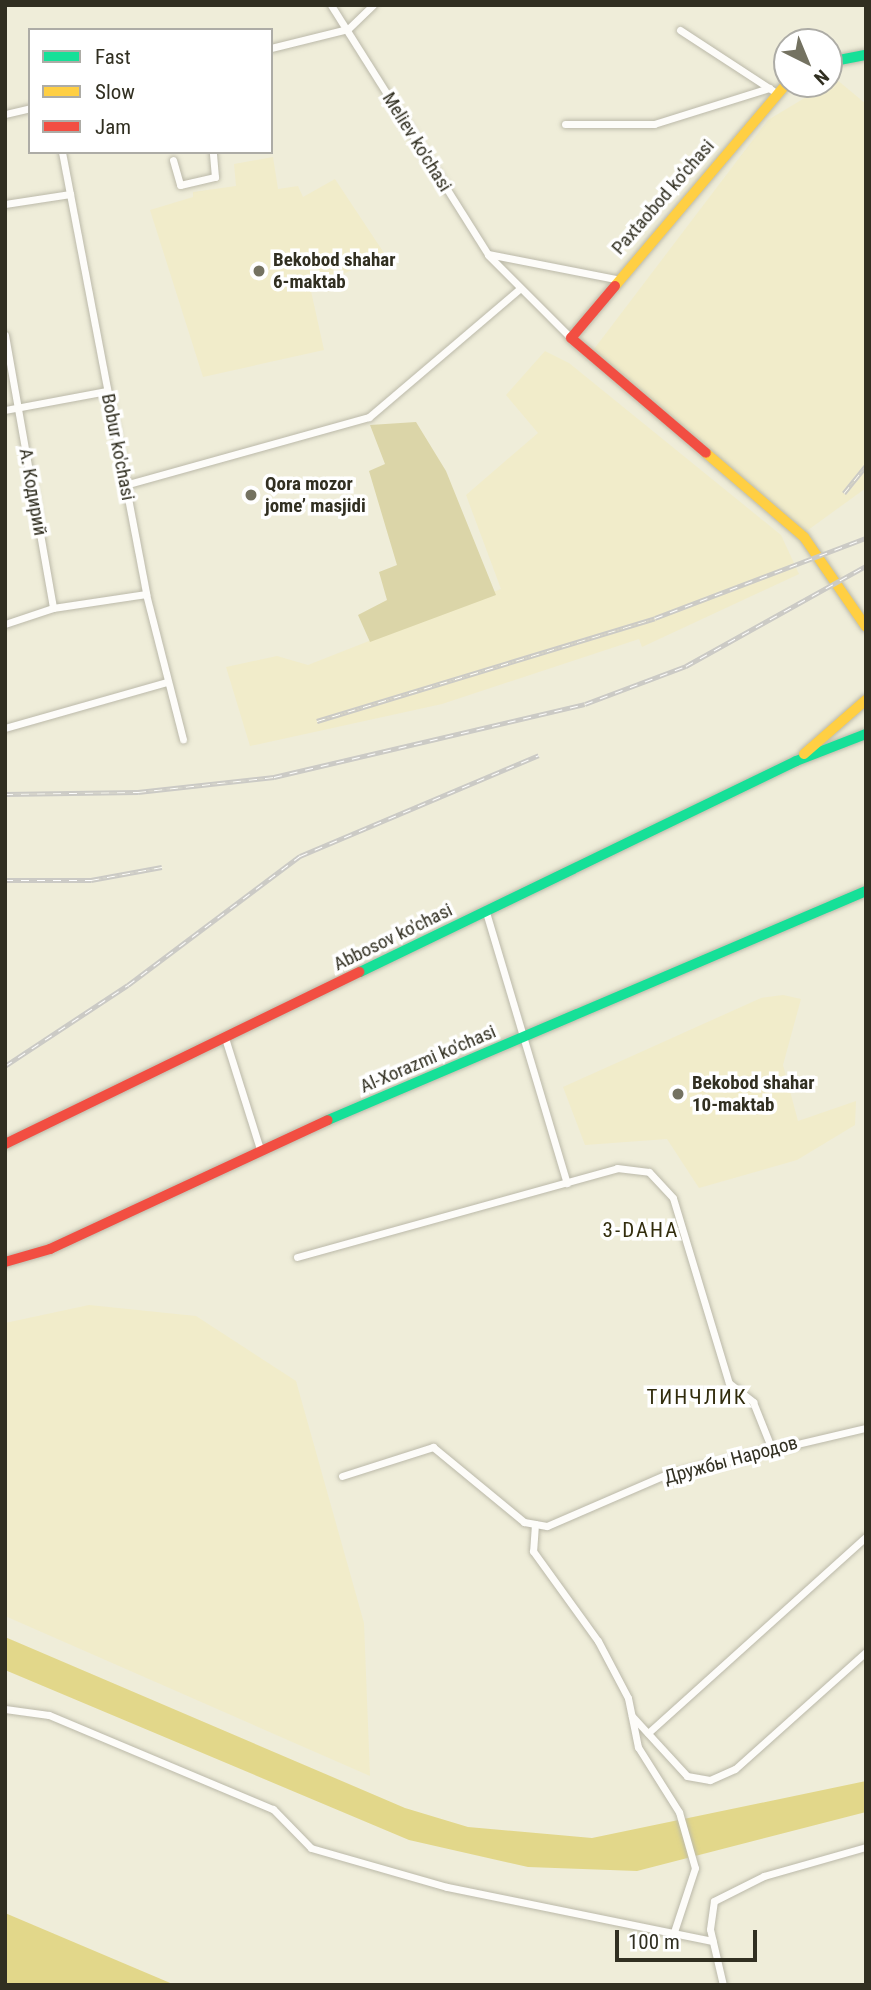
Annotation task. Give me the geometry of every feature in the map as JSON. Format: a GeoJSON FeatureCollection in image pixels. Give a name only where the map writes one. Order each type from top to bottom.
{"type":"FeatureCollection","features":[{"type":"Feature","properties":{"kind":"street","name":"Meliev ko'chasi"},"geometry":{"type":"LineString","coordinates":[[331,5],[488,254],[518,290],[571,338]]}},
{"type":"Feature","properties":{"kind":"street"},"geometry":{"type":"LineString","coordinates":[[273,48],[348,29],[373,5]]}},
{"type":"Feature","properties":{"kind":"street"},"geometry":{"type":"LineString","coordinates":[[680,30],[772,90]]}},
{"type":"Feature","properties":{"kind":"street"},"geometry":{"type":"LineString","coordinates":[[843,59],[866,55]]}},
{"type":"Feature","properties":{"kind":"street"},"geometry":{"type":"LineString","coordinates":[[565,124],[654,124],[772,90]]}},
{"type":"Feature","properties":{"kind":"street","name":"Paxtaobod ko‘chasi"},"geometry":{"type":"LineString","coordinates":[[571,338],[615,279],[772,90]]}},
{"type":"Feature","properties":{"kind":"street"},"geometry":{"type":"LineString","coordinates":[[5,114],[28,108]]}},
{"type":"Feature","properties":{"kind":"street","name":"Bobur ko'chasi"},"geometry":{"type":"LineString","coordinates":[[62,154],[146,594],[166,682],[183,739]]}},
{"type":"Feature","properties":{"kind":"street"},"geometry":{"type":"LineString","coordinates":[[173,160],[180,185],[215,177],[213,154]]}},
{"type":"Feature","properties":{"kind":"street"},"geometry":{"type":"LineString","coordinates":[[5,204],[70,194]]}},
{"type":"Feature","properties":{"kind":"street"},"geometry":{"type":"LineString","coordinates":[[488,254],[615,279]]}},
{"type":"Feature","properties":{"kind":"street"},"geometry":{"type":"LineString","coordinates":[[125,485],[369,417],[518,290]]}},
{"type":"Feature","properties":{"kind":"street","name":"А. Кодирий"},"geometry":{"type":"LineString","coordinates":[[5,335],[53,608]]}},
{"type":"Feature","properties":{"kind":"street"},"geometry":{"type":"LineString","coordinates":[[571,338],[804,537],[866,627]]}},
{"type":"Feature","properties":{"kind":"street"},"geometry":{"type":"LineString","coordinates":[[5,410],[17,404],[107,391]]}},
{"type":"Feature","properties":{"kind":"street"},"geometry":{"type":"LineString","coordinates":[[5,624],[53,608],[146,594]]}},
{"type":"Feature","properties":{"kind":"street"},"geometry":{"type":"LineString","coordinates":[[5,728],[166,682]]}},
{"type":"Feature","properties":{"kind":"street","name":"Abbosov ko'chasi"},"geometry":{"type":"LineString","coordinates":[[796,761],[866,700]]}},
{"type":"Feature","properties":{"kind":"street","name":"Abbosov ko'chasi"},"geometry":{"type":"LineString","coordinates":[[5,1144],[796,761],[866,734]]}},
{"type":"Feature","properties":{"kind":"street","name":"Al-Xorazmi ko'chasi"},"geometry":{"type":"LineString","coordinates":[[5,1262],[50,1249],[261,1149],[866,891]]}},
{"type":"Feature","properties":{"kind":"street"},"geometry":{"type":"LineString","coordinates":[[486,912],[526,1036],[567,1183]]}},
{"type":"Feature","properties":{"kind":"street"},"geometry":{"type":"LineString","coordinates":[[225,1038],[261,1149]]}},
{"type":"Feature","properties":{"kind":"street"},"geometry":{"type":"LineString","coordinates":[[297,1257],[617,1168],[649,1172],[662,1182],[673,1198],[729,1383],[753,1402],[771,1447]]}},
{"type":"Feature","properties":{"kind":"street","name":"Дружбы Народов"},"geometry":{"type":"LineString","coordinates":[[536,1524],[565,1521],[665,1475],[771,1447],[866,1429]]}},
{"type":"Feature","properties":{"kind":"street"},"geometry":{"type":"LineString","coordinates":[[342,1476],[433,1447],[524,1522],[536,1524],[533,1551],[598,1641],[632,1716],[638,1747],[679,1812],[695,1868],[674,1932]]}},
{"type":"Feature","properties":{"kind":"street"},"geometry":{"type":"LineString","coordinates":[[648,1733],[866,1537]]}},
{"type":"Feature","properties":{"kind":"street"},"geometry":{"type":"LineString","coordinates":[[632,1716],[687,1776],[702,1781],[724,1776],[866,1652]]}},
{"type":"Feature","properties":{"kind":"street"},"geometry":{"type":"LineString","coordinates":[[5,1709],[48,1715],[273,1809],[311,1848],[447,1886],[713,1941]]}},
{"type":"Feature","properties":{"kind":"street"},"geometry":{"type":"LineString","coordinates":[[723,1985],[713,1941],[714,1901],[730,1889],[866,1847]]}},
{"type":"Feature","properties":{"kind":"shaded area"},"geometry":{"type":"Polygon","coordinates":[[[843,85],[866,104],[866,488],[797,538],[588,357],[768,120],[804,98],[843,98],[843,85]]]}},
{"type":"Feature","properties":{"kind":"shaded area","name":"Bekobod shahar 6-maktab"},"geometry":{"type":"Polygon","coordinates":[[[273,157],[278,189],[298,186],[303,197],[335,179],[384,253],[311,291],[324,350],[203,377],[150,210],[193,197],[193,192],[236,186],[234,164],[273,157]]]}},
{"type":"Feature","properties":{"kind":"shaded area"},"geometry":{"type":"Polygon","coordinates":[[[545,351],[569,363],[781,535],[799,574],[642,647],[639,639],[442,704],[250,746],[226,667],[277,656],[308,665],[501,589],[466,495],[538,433],[506,395],[545,351]]]}},
{"type":"Feature","properties":{"kind":"shaded area"},"geometry":{"type":"Polygon","coordinates":[[[416,422],[446,471],[496,595],[370,642],[358,615],[387,600],[379,572],[397,565],[369,471],[385,464],[370,425],[416,422]]]}},
{"type":"Feature","properties":{"kind":"shaded area","name":"Bekobod shahar 10-maktab"},"geometry":{"type":"Polygon","coordinates":[[[783,995],[801,999],[783,1065],[798,1121],[856,1101],[855,1125],[797,1160],[699,1188],[667,1139],[585,1145],[563,1087],[761,998],[783,995]]]}},
{"type":"Feature","properties":{"kind":"shaded area"},"geometry":{"type":"Polygon","coordinates":[[[89,1305],[196,1316],[296,1381],[364,1623],[370,1776],[5,1616],[5,1323],[89,1305]]]}},
{"type":"Feature","properties":{"kind":"shaded area"},"geometry":{"type":"Polygon","coordinates":[[[5,1637],[405,1808],[468,1827],[592,1838],[866,1781],[866,1812],[637,1871],[528,1867],[409,1840],[5,1670],[5,1637]]]}},
{"type":"Feature","properties":{"kind":"shaded area"},"geometry":{"type":"Polygon","coordinates":[[[5,1913],[175,1985],[5,1985],[5,1913]]]}},
{"type":"Feature","properties":{"kind":"railway"},"geometry":{"type":"LineString","coordinates":[[844,493],[866,466]]}},
{"type":"Feature","properties":{"kind":"railway"},"geometry":{"type":"LineString","coordinates":[[317,721],[655,618],[866,538]]}},
{"type":"Feature","properties":{"kind":"railway"},"geometry":{"type":"LineString","coordinates":[[5,794],[138,792],[274,777],[585,704],[686,666],[866,566]]}},
{"type":"Feature","properties":{"kind":"railway"},"geometry":{"type":"LineString","coordinates":[[5,1066],[128,985],[300,856],[539,755]]}},
{"type":"Feature","properties":{"kind":"railway"},"geometry":{"type":"LineString","coordinates":[[5,880],[91,880],[162,867]]}},
{"type":"Feature","properties":{"kind":"traffic: fast"},"geometry":{"type":"LineString","coordinates":[[843,59],[866,55]]}},
{"type":"Feature","properties":{"kind":"traffic: fast"},"geometry":{"type":"LineString","coordinates":[[360,972],[796,761],[866,734]]}},
{"type":"Feature","properties":{"kind":"traffic: fast"},"geometry":{"type":"LineString","coordinates":[[328,1120],[866,891]]}},
{"type":"Feature","properties":{"kind":"traffic: slow"},"geometry":{"type":"LineString","coordinates":[[615,286],[774,98]]}},
{"type":"Feature","properties":{"kind":"traffic: slow"},"geometry":{"type":"LineString","coordinates":[[706,453],[804,537],[866,627]]}},
{"type":"Feature","properties":{"kind":"traffic: slow"},"geometry":{"type":"LineString","coordinates":[[804,754],[866,700]]}},
{"type":"Feature","properties":{"kind":"traffic: jam"},"geometry":{"type":"LineString","coordinates":[[615,286],[571,338],[706,453]]}},
{"type":"Feature","properties":{"kind":"traffic: jam"},"geometry":{"type":"LineString","coordinates":[[5,1144],[360,972]]}},
{"type":"Feature","properties":{"kind":"traffic: jam"},"geometry":{"type":"LineString","coordinates":[[5,1262],[50,1249],[328,1120]]}},
{"type":"Feature","properties":{"kind":"place","name":"Bekobod shahar 6-maktab"},"geometry":{"type":"Point","coordinates":[259,271]}},
{"type":"Feature","properties":{"kind":"place","name":"Qora mozor jome’ masjidi"},"geometry":{"type":"Point","coordinates":[251,495]}},
{"type":"Feature","properties":{"kind":"place","name":"Bekobod shahar 10-maktab"},"geometry":{"type":"Point","coordinates":[678,1094]}},
{"type":"Feature","properties":{"kind":"district","name":"3-DAHA"},"geometry":{"type":"Point","coordinates":[641,1230]}},
{"type":"Feature","properties":{"kind":"district","name":"ТИНЧЛИК"},"geometry":{"type":"Point","coordinates":[697,1397]}}]}
